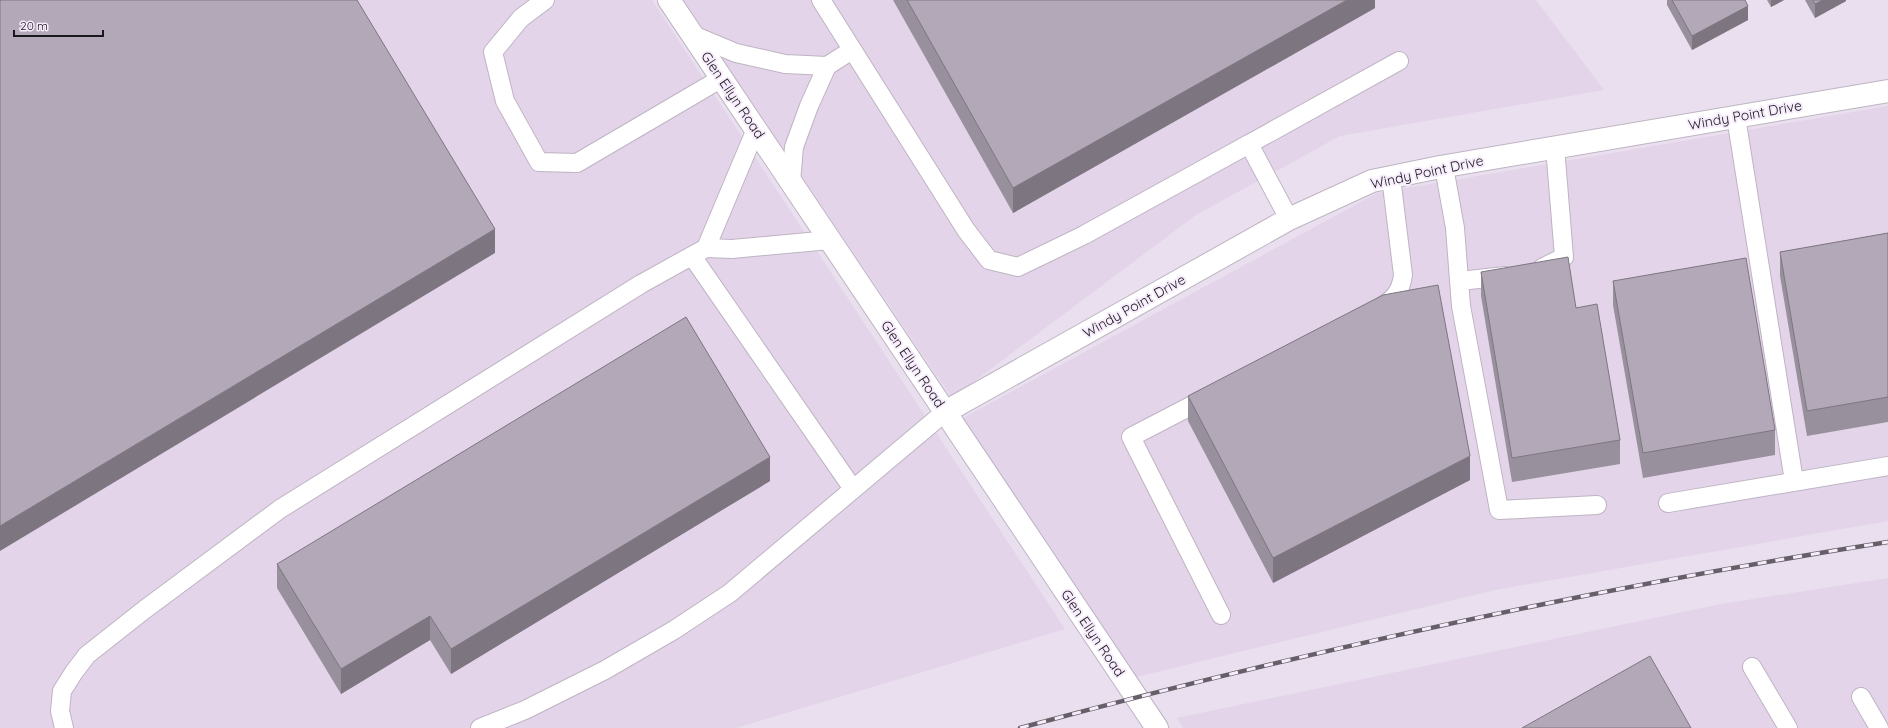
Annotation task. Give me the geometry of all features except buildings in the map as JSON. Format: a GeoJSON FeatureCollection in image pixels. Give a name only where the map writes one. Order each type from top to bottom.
{"type":"FeatureCollection","features":[{"type":"Feature","properties":{"kind":"street","name":"Glen Ellyn Road"},"geometry":{"type":"LineString","coordinates":[[669,0],[1157,728]]}},
{"type":"Feature","properties":{"kind":"street","name":"Windy Point Drive"},"geometry":{"type":"LineString","coordinates":[[945,412],[1289,219],[1372,181],[1555,147],[1888,91]]}},
{"type":"Feature","properties":{"kind":"lane"},"geometry":{"type":"LineString","coordinates":[[545,0],[522,18],[493,52],[505,102],[539,162],[577,163],[722,78]]}},
{"type":"Feature","properties":{"kind":"lane"},"geometry":{"type":"LineString","coordinates":[[821,0],[966,230],[989,260],[1018,267],[1084,235],[1399,61]]}},
{"type":"Feature","properties":{"kind":"lane"},"geometry":{"type":"LineString","coordinates":[[693,36],[736,53],[785,64],[827,66]]}},
{"type":"Feature","properties":{"kind":"lane"},"geometry":{"type":"LineString","coordinates":[[791,182],[794,147],[809,106],[827,66],[852,50]]}},
{"type":"Feature","properties":{"kind":"lane"},"geometry":{"type":"LineString","coordinates":[[1736,117],[1794,481]]}},
{"type":"Feature","properties":{"kind":"lane"},"geometry":{"type":"LineString","coordinates":[[699,252],[756,129]]}},
{"type":"Feature","properties":{"kind":"lane"},"geometry":{"type":"LineString","coordinates":[[1249,144],[1289,219]]}},
{"type":"Feature","properties":{"kind":"lane"},"geometry":{"type":"LineString","coordinates":[[1460,281],[1534,272],[1564,257],[1555,147]]}},
{"type":"Feature","properties":{"kind":"lane"},"geometry":{"type":"LineString","coordinates":[[1444,167],[1455,228],[1462,306],[1499,510],[1597,505]]}},
{"type":"Feature","properties":{"kind":"lane"},"geometry":{"type":"LineString","coordinates":[[1363,316],[1384,305],[1396,296],[1401,286],[1403,275],[1392,178]]}},
{"type":"Feature","properties":{"kind":"lane"},"geometry":{"type":"LineString","coordinates":[[64,728],[60,711],[62,691],[87,655],[144,610],[280,510],[641,284],[699,252],[830,240]]}},
{"type":"Feature","properties":{"kind":"lane"},"geometry":{"type":"LineString","coordinates":[[699,252],[853,490]]}},
{"type":"Feature","properties":{"kind":"lane"},"geometry":{"type":"LineString","coordinates":[[1221,615],[1131,437],[1222,390]]}},
{"type":"Feature","properties":{"kind":"lane"},"geometry":{"type":"LineString","coordinates":[[480,728],[539,704],[605,670],[674,630],[730,593],[945,412]]}},
{"type":"Feature","properties":{"kind":"lane"},"geometry":{"type":"LineString","coordinates":[[1668,503],[1888,466]]}},
{"type":"Feature","properties":{"kind":"lane"},"geometry":{"type":"LineString","coordinates":[[1752,667],[1788,728]]}},
{"type":"Feature","properties":{"kind":"lane"},"geometry":{"type":"LineString","coordinates":[[1861,697],[1879,728]]}},
{"type":"Feature","properties":{"kind":"shaded area"},"geometry":{"type":"Polygon","coordinates":[[[0,0],[652,0],[1065,629],[736,728],[0,728],[0,0]]]}},
{"type":"Feature","properties":{"kind":"shaded area"},"geometry":{"type":"Polygon","coordinates":[[[682,0],[1536,0],[1604,90],[1340,136],[1196,215],[952,398],[682,0]]]}},
{"type":"Feature","properties":{"kind":"shaded area"},"geometry":{"type":"Polygon","coordinates":[[[1888,106],[1888,521],[1495,590],[1136,677],[963,418],[1377,193],[1888,106]]]}},
{"type":"Feature","properties":{"kind":"shaded area"},"geometry":{"type":"Polygon","coordinates":[[[1888,578],[1888,728],[1183,728],[1177,718],[1721,604],[1888,578]]]}},
{"type":"Feature","properties":{"kind":"railway"},"geometry":{"type":"LineString","coordinates":[[1020,728],[1235,673],[1451,623],[1669,580],[1888,542]]}}]}
